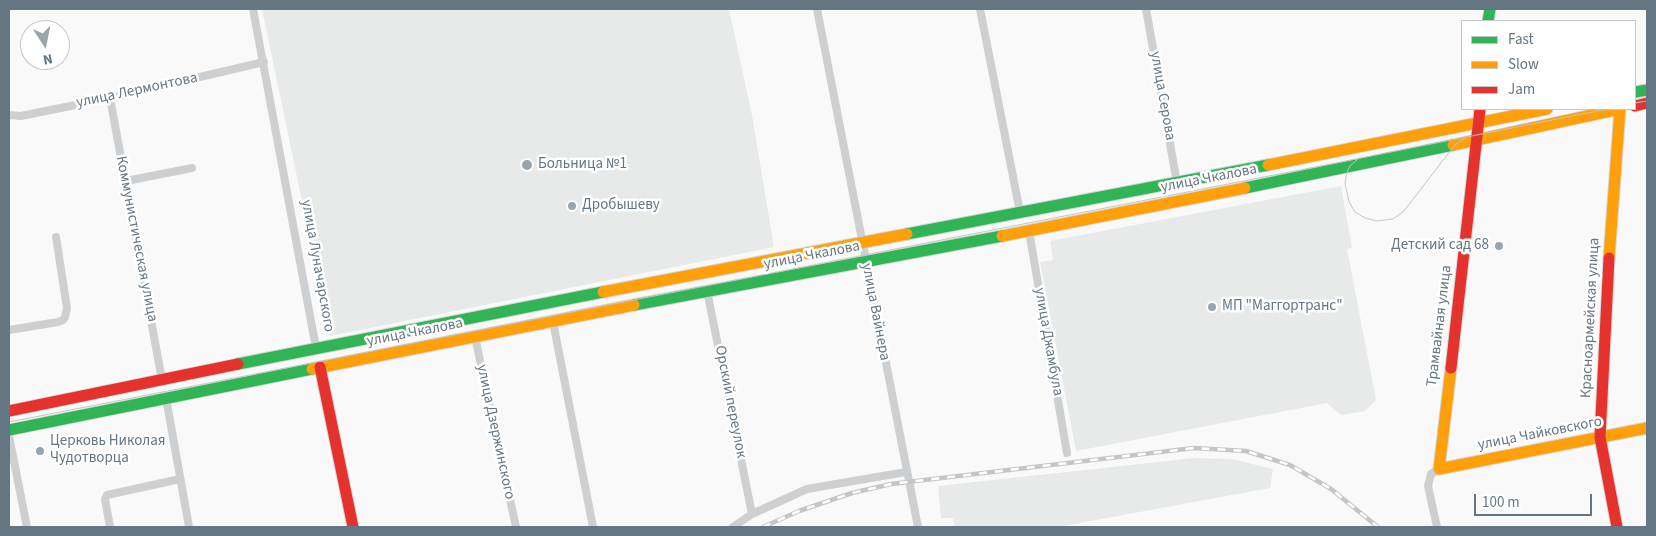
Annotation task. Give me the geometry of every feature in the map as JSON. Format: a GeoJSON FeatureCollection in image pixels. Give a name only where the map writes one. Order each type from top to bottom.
{"type":"FeatureCollection","features":[{"type":"Feature","properties":{"kind":"main road","name":"Трамвайная улица"},"geometry":{"type":"LineString","coordinates":[[1439,469],[1480,110]]}},
{"type":"Feature","properties":{"kind":"main road","name":"улица Чкалова"},"geometry":{"type":"LineString","coordinates":[[9,411],[316,348],[1177,183],[1542,110]]}},
{"type":"Feature","properties":{"kind":"main road","name":"улица Чкалова"},"geometry":{"type":"LineString","coordinates":[[9,430],[707,291],[1029,231],[1615,110]]}},
{"type":"Feature","properties":{"kind":"main road","name":"Красноармейская улица"},"geometry":{"type":"LineString","coordinates":[[1617,527],[1600,436],[1608,276],[1620,110]]}},
{"type":"Feature","properties":{"kind":"main road","name":"улица Луначарского"},"geometry":{"type":"LineString","coordinates":[[316,348],[353,527]]}},
{"type":"Feature","properties":{"kind":"main road","name":"улица Чайковского"},"geometry":{"type":"LineString","coordinates":[[1439,469],[1647,428]]}},
{"type":"Feature","properties":{"kind":"street","name":"улица Луначарского"},"geometry":{"type":"LineString","coordinates":[[254,9],[316,348]]}},
{"type":"Feature","properties":{"kind":"street","name":"улица Вайнера"},"geometry":{"type":"LineString","coordinates":[[817,9],[918,527]]}},
{"type":"Feature","properties":{"kind":"street"},"geometry":{"type":"LineString","coordinates":[[980,9],[1020,212]]}},
{"type":"Feature","properties":{"kind":"street","name":"улица Серова"},"geometry":{"type":"LineString","coordinates":[[1146,9],[1177,183]]}},
{"type":"Feature","properties":{"kind":"street","name":"улица Лермонтова"},"geometry":{"type":"LineString","coordinates":[[10,116],[22,116],[110,98],[264,62]]}},
{"type":"Feature","properties":{"kind":"street","name":"Коммунистическая улица"},"geometry":{"type":"LineString","coordinates":[[110,98],[162,380]]}},
{"type":"Feature","properties":{"kind":"street"},"geometry":{"type":"LineString","coordinates":[[126,181],[192,168]]}},
{"type":"Feature","properties":{"kind":"street","name":"улица Джамбула"},"geometry":{"type":"LineString","coordinates":[[1029,231],[1066,453]]}},
{"type":"Feature","properties":{"kind":"street"},"geometry":{"type":"LineString","coordinates":[[9,330],[58,322],[65,317],[67,308],[56,237]]}},
{"type":"Feature","properties":{"kind":"street","name":"Орский переулок"},"geometry":{"type":"LineString","coordinates":[[707,291],[752,514]]}},
{"type":"Feature","properties":{"kind":"street"},"geometry":{"type":"LineString","coordinates":[[553,322],[593,527]]}},
{"type":"Feature","properties":{"kind":"street","name":"улица Дзержинского"},"geometry":{"type":"LineString","coordinates":[[475,337],[516,527]]}},
{"type":"Feature","properties":{"kind":"street"},"geometry":{"type":"LineString","coordinates":[[166,398],[189,527]]}},
{"type":"Feature","properties":{"kind":"street"},"geometry":{"type":"LineString","coordinates":[[9,436],[28,527]]}},
{"type":"Feature","properties":{"kind":"street","name":"Трамвайная улица"},"geometry":{"type":"LineString","coordinates":[[1437,527],[1428,486],[1431,474],[1439,469]]}},
{"type":"Feature","properties":{"kind":"street"},"geometry":{"type":"LineString","coordinates":[[733,527],[752,514],[807,489],[906,472]]}},
{"type":"Feature","properties":{"kind":"street"},"geometry":{"type":"LineString","coordinates":[[110,527],[105,499],[107,495],[180,479]]}},
{"type":"Feature","properties":{"kind":"shaded area","name":"Больница №1"},"geometry":{"type":"Polygon","coordinates":[[[262,9],[729,9],[752,115],[774,247],[330,336],[262,9]]]}},
{"type":"Feature","properties":{"kind":"shaded area"},"geometry":{"type":"Polygon","coordinates":[[[1341,186],[1352,248],[1347,249],[1376,400],[1365,411],[1341,415],[1327,403],[1076,451],[1040,262],[1053,260],[1050,241],[1341,186]]]}},
{"type":"Feature","properties":{"kind":"shaded area"},"geometry":{"type":"Polygon","coordinates":[[[1195,458],[1232,459],[1273,469],[1270,488],[1058,527],[955,527],[953,518],[941,518],[938,486],[1195,458]]]}},
{"type":"Feature","properties":{"kind":"tram line"},"geometry":{"type":"LineString","coordinates":[[1636,103],[1647,101]]}},
{"type":"Feature","properties":{"kind":"tram line"},"geometry":{"type":"LineString","coordinates":[[9,422],[1602,110]]}},
{"type":"Feature","properties":{"kind":"tram line"},"geometry":{"type":"LineString","coordinates":[[1359,158],[1350,166],[1347,172],[1345,183],[1349,202],[1355,212],[1365,218],[1377,221],[1393,219],[1404,211],[1456,144],[1464,139]]}},
{"type":"Feature","properties":{"kind":"railway"},"geometry":{"type":"LineString","coordinates":[[763,527],[799,511],[852,493],[891,484],[1194,448],[1246,451],[1290,465],[1331,489],[1378,527]]}},
{"type":"Feature","properties":{"kind":"traffic: fast"},"geometry":{"type":"LineString","coordinates":[[1488,20],[1490,9]]}},
{"type":"Feature","properties":{"kind":"traffic: fast"},"geometry":{"type":"LineString","coordinates":[[1636,92],[1647,90]]}},
{"type":"Feature","properties":{"kind":"traffic: fast"},"geometry":{"type":"LineString","coordinates":[[1245,188],[1453,145]]}},
{"type":"Feature","properties":{"kind":"traffic: fast"},"geometry":{"type":"LineString","coordinates":[[907,234],[1268,165]]}},
{"type":"Feature","properties":{"kind":"traffic: fast"},"geometry":{"type":"LineString","coordinates":[[634,305],[1002,236]]}},
{"type":"Feature","properties":{"kind":"traffic: fast"},"geometry":{"type":"LineString","coordinates":[[238,364],[603,292]]}},
{"type":"Feature","properties":{"kind":"traffic: fast"},"geometry":{"type":"LineString","coordinates":[[9,430],[312,369]]}},
{"type":"Feature","properties":{"kind":"traffic: slow"},"geometry":{"type":"LineString","coordinates":[[1268,165],[1542,110]]}},
{"type":"Feature","properties":{"kind":"traffic: slow"},"geometry":{"type":"LineString","coordinates":[[1453,145],[1615,110]]}},
{"type":"Feature","properties":{"kind":"traffic: slow"},"geometry":{"type":"LineString","coordinates":[[1609,258],[1620,110]]}},
{"type":"Feature","properties":{"kind":"traffic: slow"},"geometry":{"type":"LineString","coordinates":[[1002,236],[1245,188]]}},
{"type":"Feature","properties":{"kind":"traffic: slow"},"geometry":{"type":"LineString","coordinates":[[603,292],[907,234]]}},
{"type":"Feature","properties":{"kind":"traffic: slow"},"geometry":{"type":"LineString","coordinates":[[312,369],[634,305]]}},
{"type":"Feature","properties":{"kind":"traffic: slow"},"geometry":{"type":"LineString","coordinates":[[1451,368],[1439,469],[1647,428]]}},
{"type":"Feature","properties":{"kind":"traffic: jam"},"geometry":{"type":"LineString","coordinates":[[1636,106],[1647,103]]}},
{"type":"Feature","properties":{"kind":"traffic: jam"},"geometry":{"type":"LineString","coordinates":[[1451,368],[1480,110]]}},
{"type":"Feature","properties":{"kind":"traffic: jam"},"geometry":{"type":"LineString","coordinates":[[1609,258],[1600,437],[1617,527]]}},
{"type":"Feature","properties":{"kind":"traffic: jam"},"geometry":{"type":"LineString","coordinates":[[9,411],[238,364]]}},
{"type":"Feature","properties":{"kind":"traffic: jam"},"geometry":{"type":"LineString","coordinates":[[320,367],[353,527]]}},
{"type":"Feature","properties":{"kind":"place","name":"Больница №1"},"geometry":{"type":"Point","coordinates":[527,165]}},
{"type":"Feature","properties":{"kind":"place","name":"Дробышеву"},"geometry":{"type":"Point","coordinates":[572,206]}},
{"type":"Feature","properties":{"kind":"place","name":"Детский сад 68"},"geometry":{"type":"Point","coordinates":[1499,246]}},
{"type":"Feature","properties":{"kind":"place","name":"МП \"Маггортранс\""},"geometry":{"type":"Point","coordinates":[1212,307]}},
{"type":"Feature","properties":{"kind":"place","name":"Церковь Николая Чудотворца"},"geometry":{"type":"Point","coordinates":[40,451]}}]}
